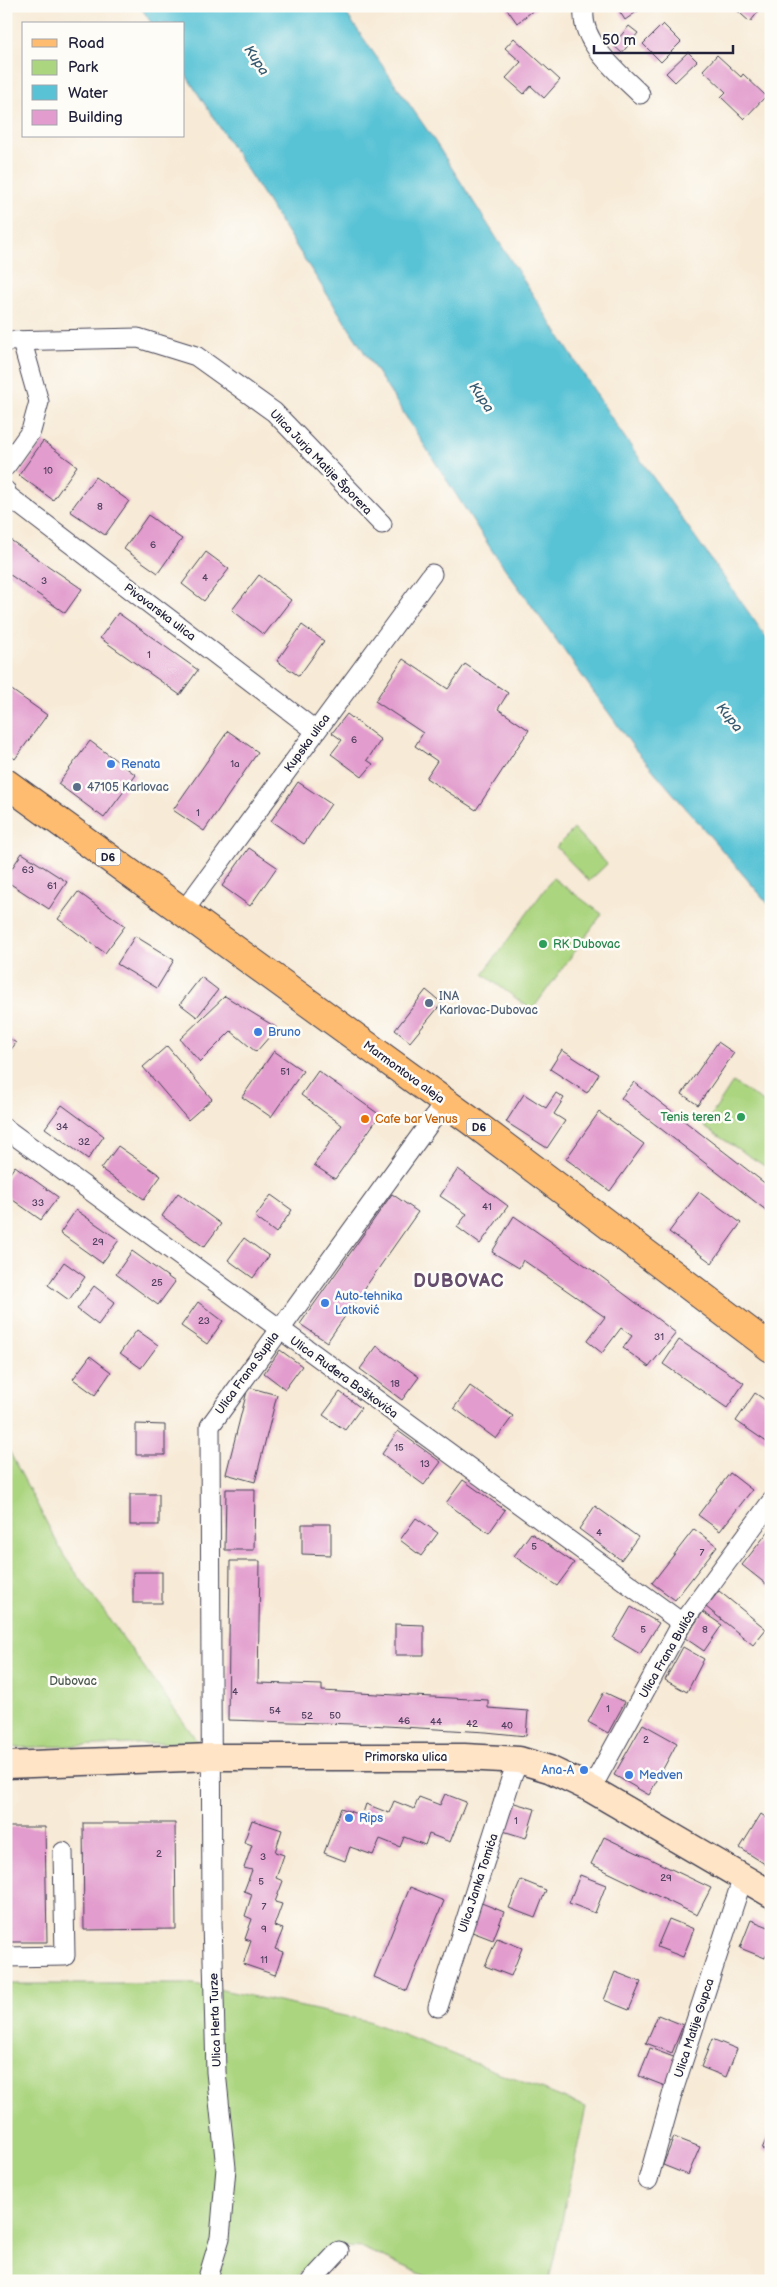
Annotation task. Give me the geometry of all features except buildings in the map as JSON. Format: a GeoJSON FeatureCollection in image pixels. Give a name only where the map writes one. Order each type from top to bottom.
{"type":"FeatureCollection","features":[{"type":"Feature","properties":{"kind":"main road","name":"Marmontova aleja"},"geometry":{"type":"LineString","coordinates":[[6,783],[445,1102],[771,1348]]}},
{"type":"Feature","properties":{"kind":"main road","name":"Primorska ulica"},"geometry":{"type":"LineString","coordinates":[[6,1765],[211,1758],[464,1757],[519,1760],[548,1769],[591,1789],[771,1894]]}},
{"type":"Feature","properties":{"kind":"street"},"geometry":{"type":"LineString","coordinates":[[585,6],[582,16],[595,48],[640,94]]}},
{"type":"Feature","properties":{"kind":"street","name":"Ulica Jurja Matije Šporera"},"geometry":{"type":"LineString","coordinates":[[14,341],[138,338],[196,356],[274,412],[382,524]]}},
{"type":"Feature","properties":{"kind":"street"},"geometry":{"type":"LineString","coordinates":[[6,466],[31,431],[39,402],[14,341]]}},
{"type":"Feature","properties":{"kind":"street","name":"Pivovarska ulica"},"geometry":{"type":"LineString","coordinates":[[7,493],[316,731]]}},
{"type":"Feature","properties":{"kind":"street","name":"Kupska ulica"},"geometry":{"type":"LineString","coordinates":[[183,912],[432,574]]}},
{"type":"Feature","properties":{"kind":"street","name":"Ulica Frana Supila"},"geometry":{"type":"LineString","coordinates":[[211,1758],[210,1426],[445,1102]]}},
{"type":"Feature","properties":{"kind":"street","name":"Ulica Ruđera Boškovića"},"geometry":{"type":"LineString","coordinates":[[6,1129],[682,1623]]}},
{"type":"Feature","properties":{"kind":"street","name":"Ulica Frana Bulića"},"geometry":{"type":"LineString","coordinates":[[591,1789],[682,1623],[771,1502]]}},
{"type":"Feature","properties":{"kind":"street","name":"Ulica Herta Turze"},"geometry":{"type":"LineString","coordinates":[[207,2281],[220,2238],[226,2168],[216,2072],[211,1758]]}},
{"type":"Feature","properties":{"kind":"street","name":"Ulica Janka Tomića"},"geometry":{"type":"LineString","coordinates":[[438,2007],[511,1779],[519,1760]]}},
{"type":"Feature","properties":{"kind":"street"},"geometry":{"type":"LineString","coordinates":[[6,1957],[65,1956],[63,1852]]}},
{"type":"Feature","properties":{"kind":"street","name":"Ulica Matije Gupca"},"geometry":{"type":"LineString","coordinates":[[648,2180],[674,2088],[743,1877]]}},
{"type":"Feature","properties":{"kind":"street"},"geometry":{"type":"LineString","coordinates":[[311,2281],[339,2252]]}},
{"type":"Feature","properties":{"kind":"green space"},"geometry":{"type":"Polygon","coordinates":[[[574,829],[607,864],[589,881],[556,847],[574,829]]]}},
{"type":"Feature","properties":{"kind":"green space","name":"RK Dubovac"},"geometry":{"type":"Polygon","coordinates":[[[553,878],[602,914],[532,1010],[483,974],[553,878]]]}},
{"type":"Feature","properties":{"kind":"green space","name":"Tenis teren 2"},"geometry":{"type":"Polygon","coordinates":[[[733,1082],[771,1107],[771,1170],[704,1127],[733,1082]]]}},
{"type":"Feature","properties":{"kind":"green space","name":"Dubovac"},"geometry":{"type":"Polygon","coordinates":[[[6,1445],[64,1556],[198,1742],[6,1748],[6,1445]]]}},
{"type":"Feature","properties":{"kind":"green space"},"geometry":{"type":"Polygon","coordinates":[[[6,1984],[194,1984],[368,2021],[586,2107],[549,2281],[437,2281],[362,2248],[329,2246],[292,2281],[6,2281],[6,1984]]]}},
{"type":"Feature","properties":{"kind":"water","name":"Kupa"},"geometry":{"type":"Polygon","coordinates":[[[140,6],[341,6],[432,137],[618,428],[771,644],[771,907],[634,748],[493,552],[185,74],[185,22],[151,22],[140,6]]]}},
{"type":"Feature","properties":{"kind":"place","name":"Renata"},"geometry":{"type":"Point","coordinates":[111,764]}},
{"type":"Feature","properties":{"kind":"place","name":"47105 Karlovac"},"geometry":{"type":"Point","coordinates":[77,787]}},
{"type":"Feature","properties":{"kind":"place","name":"RK Dubovac"},"geometry":{"type":"Point","coordinates":[543,944]}},
{"type":"Feature","properties":{"kind":"place","name":"INA Karlovac-Dubovac"},"geometry":{"type":"Point","coordinates":[429,1003]}},
{"type":"Feature","properties":{"kind":"place","name":"Bruno"},"geometry":{"type":"Point","coordinates":[258,1032]}},
{"type":"Feature","properties":{"kind":"place","name":"Tenis teren 2"},"geometry":{"type":"Point","coordinates":[741,1117]}},
{"type":"Feature","properties":{"kind":"place","name":"Cafe bar Venus"},"geometry":{"type":"Point","coordinates":[365,1119]}},
{"type":"Feature","properties":{"kind":"place","name":"Auto-tehnika Latković"},"geometry":{"type":"Point","coordinates":[325,1303]}},
{"type":"Feature","properties":{"kind":"place","name":"Ana-A"},"geometry":{"type":"Point","coordinates":[584,1770]}},
{"type":"Feature","properties":{"kind":"place","name":"Medven"},"geometry":{"type":"Point","coordinates":[629,1775]}},
{"type":"Feature","properties":{"kind":"place","name":"Rips"},"geometry":{"type":"Point","coordinates":[349,1818]}},
{"type":"Feature","properties":{"kind":"district","name":"DUBOVAC"},"geometry":{"type":"Point","coordinates":[459,1281]}}]}
